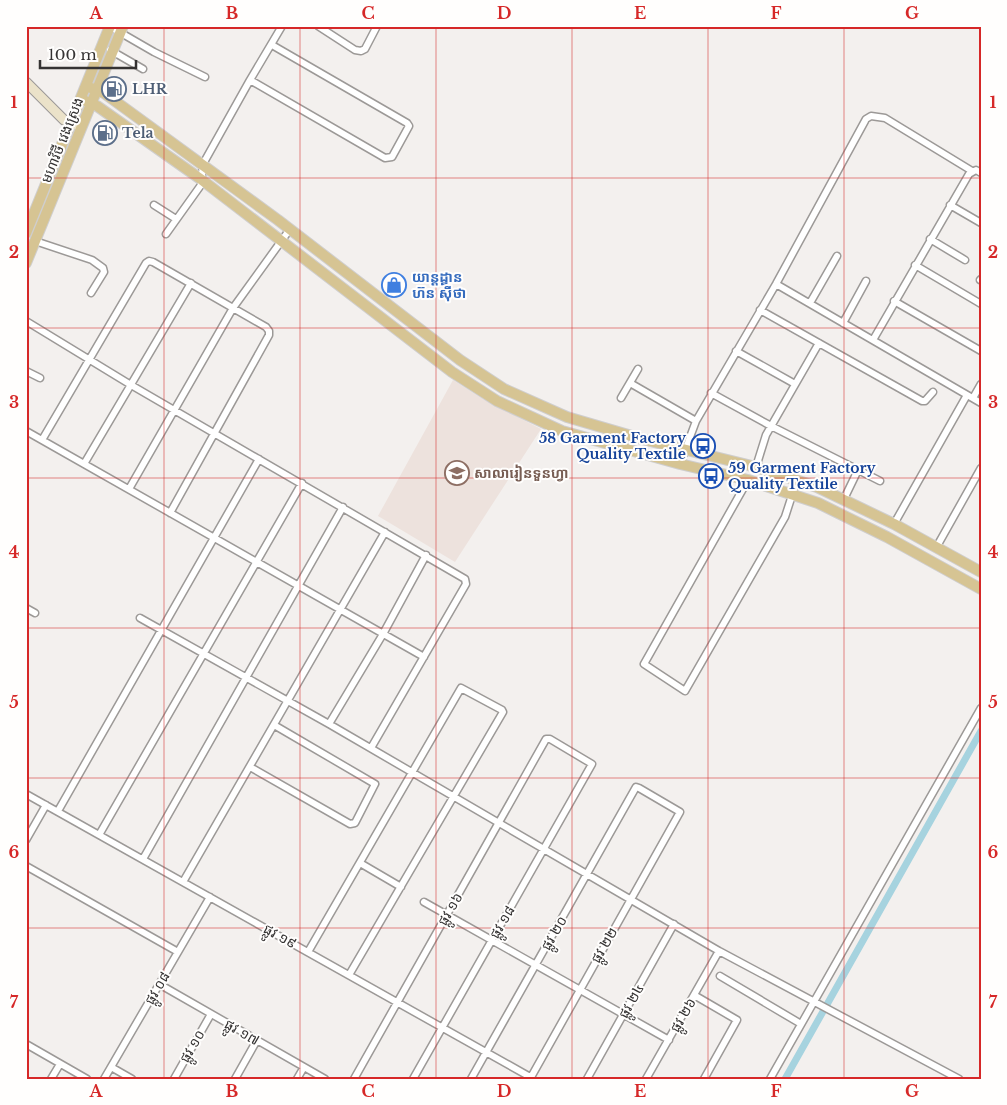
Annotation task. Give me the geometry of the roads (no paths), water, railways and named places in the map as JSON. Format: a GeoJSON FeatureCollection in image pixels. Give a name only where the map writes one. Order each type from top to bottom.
{"type":"FeatureCollection","features":[{"type":"Feature","properties":{"kind":"main road","name":"មហាវិថី វេងស្រេង"},"geometry":{"type":"LineString","coordinates":[[26,233],[110,27]]}},
{"type":"Feature","properties":{"kind":"main road","name":"មហាវិថី វេងស្រេង"},"geometry":{"type":"LineString","coordinates":[[26,263],[121,30]]}},
{"type":"Feature","properties":{"kind":"main road"},"geometry":{"type":"LineString","coordinates":[[86,86],[97,90],[124,107],[203,164],[476,371],[534,404],[567,417],[684,450],[756,467],[797,480],[844,499],[981,572]]}},
{"type":"Feature","properties":{"kind":"main road"},"geometry":{"type":"LineString","coordinates":[[81,99],[202,180],[467,383],[526,416],[562,431],[680,464],[748,480],[792,494],[841,513],[981,589]]}},
{"type":"Feature","properties":{"kind":"main road"},"geometry":{"type":"LineString","coordinates":[[467,383],[476,371]]}},
{"type":"Feature","properties":{"kind":"main road"},"geometry":{"type":"LineString","coordinates":[[526,416],[534,404]]}},
{"type":"Feature","properties":{"kind":"street"},"geometry":{"type":"LineString","coordinates":[[166,234],[201,185],[203,164],[282,26]]}},
{"type":"Feature","properties":{"kind":"street"},"geometry":{"type":"LineString","coordinates":[[318,26],[355,50],[361,51],[365,49],[377,26]]}},
{"type":"Feature","properties":{"kind":"street"},"geometry":{"type":"LineString","coordinates":[[110,27],[121,30],[205,76]]}},
{"type":"Feature","properties":{"kind":"street"},"geometry":{"type":"LineString","coordinates":[[250,80],[385,158],[392,157],[409,126],[407,123],[272,45]]}},
{"type":"Feature","properties":{"kind":"street"},"geometry":{"type":"LineString","coordinates":[[102,46],[143,69]]}},
{"type":"Feature","properties":{"kind":"street"},"geometry":{"type":"LineString","coordinates":[[26,82],[64,120],[82,127]]}},
{"type":"Feature","properties":{"kind":"street"},"geometry":{"type":"LineString","coordinates":[[680,464],[696,421],[711,393],[776,284],[866,119],[872,116],[885,118],[972,171],[981,173]]}},
{"type":"Feature","properties":{"kind":"street"},"geometry":{"type":"LineString","coordinates":[[873,340],[930,239],[972,171]]}},
{"type":"Feature","properties":{"kind":"street"},"geometry":{"type":"LineString","coordinates":[[154,205],[176,218]]}},
{"type":"Feature","properties":{"kind":"street"},"geometry":{"type":"LineString","coordinates":[[950,205],[981,223]]}},
{"type":"Feature","properties":{"kind":"street"},"geometry":{"type":"LineString","coordinates":[[128,489],[233,308],[290,229]]}},
{"type":"Feature","properties":{"kind":"street"},"geometry":{"type":"LineString","coordinates":[[930,239],[965,260]]}},
{"type":"Feature","properties":{"kind":"street"},"geometry":{"type":"LineString","coordinates":[[35,241],[92,260],[103,268],[104,272],[91,293]]}},
{"type":"Feature","properties":{"kind":"street"},"geometry":{"type":"LineString","coordinates":[[810,304],[836,256]]}},
{"type":"Feature","properties":{"kind":"street"},"geometry":{"type":"LineString","coordinates":[[42,440],[149,261],[191,282],[266,328],[269,331],[269,335],[170,513]]}},
{"type":"Feature","properties":{"kind":"street"},"geometry":{"type":"LineString","coordinates":[[915,265],[981,304]]}},
{"type":"Feature","properties":{"kind":"street"},"geometry":{"type":"LineString","coordinates":[[842,322],[866,281]]}},
{"type":"Feature","properties":{"kind":"street"},"geometry":{"type":"LineString","coordinates":[[84,464],[191,282]]}},
{"type":"Feature","properties":{"kind":"street"},"geometry":{"type":"LineString","coordinates":[[776,284],[981,403]]}},
{"type":"Feature","properties":{"kind":"street"},"geometry":{"type":"LineString","coordinates":[[894,301],[981,351]]}},
{"type":"Feature","properties":{"kind":"street"},"geometry":{"type":"LineString","coordinates":[[760,310],[922,401],[925,401],[932,392]]}},
{"type":"Feature","properties":{"kind":"street"},"geometry":{"type":"LineString","coordinates":[[26,321],[36,326],[38,330]]}},
{"type":"Feature","properties":{"kind":"street"},"geometry":{"type":"LineString","coordinates":[[26,326],[38,330],[215,432],[426,555],[466,581],[371,748]]}},
{"type":"Feature","properties":{"kind":"street"},"geometry":{"type":"LineString","coordinates":[[756,467],[766,435],[819,343]]}},
{"type":"Feature","properties":{"kind":"street"},"geometry":{"type":"LineString","coordinates":[[736,351],[795,384]]}},
{"type":"Feature","properties":{"kind":"street"},"geometry":{"type":"LineString","coordinates":[[621,398],[638,369]]}},
{"type":"Feature","properties":{"kind":"street"},"geometry":{"type":"LineString","coordinates":[[26,371],[40,378]]}},
{"type":"Feature","properties":{"kind":"street"},"geometry":{"type":"LineString","coordinates":[[630,383],[696,421]]}},
{"type":"Feature","properties":{"kind":"street"},"geometry":{"type":"LineString","coordinates":[[894,524],[970,397],[981,384]]}},
{"type":"Feature","properties":{"kind":"street"},"geometry":{"type":"LineString","coordinates":[[711,393],[771,426],[880,481]]}},
{"type":"Feature","properties":{"kind":"street"},"geometry":{"type":"LineString","coordinates":[[26,431],[424,657]]}},
{"type":"Feature","properties":{"kind":"street"},"geometry":{"type":"LineString","coordinates":[[58,811],[259,459]]}},
{"type":"Feature","properties":{"kind":"street"},"geometry":{"type":"LineString","coordinates":[[936,548],[981,468]]}},
{"type":"Feature","properties":{"kind":"street"},"geometry":{"type":"LineString","coordinates":[[844,499],[858,470]]}},
{"type":"Feature","properties":{"kind":"street"},"geometry":{"type":"LineString","coordinates":[[748,480],[644,664],[685,690],[785,517],[797,480]]}},
{"type":"Feature","properties":{"kind":"street"},"geometry":{"type":"LineString","coordinates":[[99,835],[302,483]]}},
{"type":"Feature","properties":{"kind":"street"},"geometry":{"type":"LineString","coordinates":[[143,859],[343,507]]}},
{"type":"Feature","properties":{"kind":"street"},"geometry":{"type":"LineString","coordinates":[[183,882],[289,702],[385,532]]}},
{"type":"Feature","properties":{"kind":"street"},"geometry":{"type":"LineString","coordinates":[[329,724],[384,634],[426,555]]}},
{"type":"Feature","properties":{"kind":"street"},"geometry":{"type":"LineString","coordinates":[[26,608],[35,613]]}},
{"type":"Feature","properties":{"kind":"street"},"geometry":{"type":"LineString","coordinates":[[140,618],[371,748],[719,951],[959,1079]]}},
{"type":"Feature","properties":{"kind":"street"},"geometry":{"type":"LineString","coordinates":[[308,952],[462,688],[502,710],[503,712],[349,975]]}},
{"type":"Feature","properties":{"kind":"street"},"geometry":{"type":"LineString","coordinates":[[770,1079],[981,708]]}},
{"type":"Feature","properties":{"kind":"street"},"geometry":{"type":"LineString","coordinates":[[250,767],[350,824],[355,823],[375,784],[274,725]]}},
{"type":"Feature","properties":{"kind":"street","name":"ផ្លូវ ១៦"},"geometry":{"type":"LineString","coordinates":[[354,1079],[546,739],[550,739],[592,764]]}},
{"type":"Feature","properties":{"kind":"street","name":"ផ្លូវ ១៨"},"geometry":{"type":"LineString","coordinates":[[413,1079],[592,764]]}},
{"type":"Feature","properties":{"kind":"street","name":"ផ្លូវ ២២"},"geometry":{"type":"LineString","coordinates":[[531,1078],[680,812],[636,787]]}},
{"type":"Feature","properties":{"kind":"street","name":"ផ្លូវ ២០"},"geometry":{"type":"LineString","coordinates":[[471,1079],[636,787]]}},
{"type":"Feature","properties":{"kind":"street","name":"ផ្លូវ ១៩"},"geometry":{"type":"LineString","coordinates":[[26,794],[531,1078]]}},
{"type":"Feature","properties":{"kind":"street"},"geometry":{"type":"LineString","coordinates":[[26,840],[46,805]]}},
{"type":"Feature","properties":{"kind":"street"},"geometry":{"type":"LineString","coordinates":[[360,863],[401,887]]}},
{"type":"Feature","properties":{"kind":"street"},"geometry":{"type":"LineString","coordinates":[[26,866],[178,952]]}},
{"type":"Feature","properties":{"kind":"street","name":"ផ្លូវ ០៨"},"geometry":{"type":"LineString","coordinates":[[104,1079],[210,897]]}},
{"type":"Feature","properties":{"kind":"street"},"geometry":{"type":"LineString","coordinates":[[424,902],[669,1040]]}},
{"type":"Feature","properties":{"kind":"street","name":"ផ្លូវ ២៤"},"geometry":{"type":"LineString","coordinates":[[588,1079],[674,924]]}},
{"type":"Feature","properties":{"kind":"street","name":"ផ្លូវ ២៦"},"geometry":{"type":"LineString","coordinates":[[646,1079],[719,951]]}},
{"type":"Feature","properties":{"kind":"street"},"geometry":{"type":"LineString","coordinates":[[720,976],[801,1024]]}},
{"type":"Feature","properties":{"kind":"street","name":"ផ្លូវ ១៧"},"geometry":{"type":"LineString","coordinates":[[159,984],[325,1079]]}},
{"type":"Feature","properties":{"kind":"street"},"geometry":{"type":"LineString","coordinates":[[694,994],[737,1020],[704,1079]]}},
{"type":"Feature","properties":{"kind":"street","name":"ផ្លូវ ១០"},"geometry":{"type":"LineString","coordinates":[[174,1079],[211,1014]]}},
{"type":"Feature","properties":{"kind":"street"},"geometry":{"type":"LineString","coordinates":[[235,1079],[257,1040]]}},
{"type":"Feature","properties":{"kind":"street"},"geometry":{"type":"LineString","coordinates":[[26,1044],[87,1079]]}},
{"type":"Feature","properties":{"kind":"street"},"geometry":{"type":"LineString","coordinates":[[51,1079],[60,1064]]}},
{"type":"Feature","properties":{"kind":"street"},"geometry":{"type":"LineString","coordinates":[[111,1067],[132,1079]]}},
{"type":"Feature","properties":{"kind":"street"},"geometry":{"type":"LineString","coordinates":[[297,1079],[304,1067]]}},
{"type":"Feature","properties":{"kind":"waterway"},"geometry":{"type":"LineString","coordinates":[[785,1079],[981,731]]}},
{"type":"Feature","properties":{"kind":"place","name":"LHR"},"geometry":{"type":"Point","coordinates":[114,89]}},
{"type":"Feature","properties":{"kind":"place","name":"Tela"},"geometry":{"type":"Point","coordinates":[105,133]}},
{"type":"Feature","properties":{"kind":"place","name":"យាន្ដដ្ឋាន ហ៊ន ស៊ីថា"},"geometry":{"type":"Point","coordinates":[394,285]}},
{"type":"Feature","properties":{"kind":"place","name":"58 Garment Factory Quality Textile"},"geometry":{"type":"Point","coordinates":[703,446]}},
{"type":"Feature","properties":{"kind":"place","name":"សាលារៀនទួនហ្វា"},"geometry":{"type":"Point","coordinates":[457,473]}},
{"type":"Feature","properties":{"kind":"place","name":"59 Garment Factory Quality Textile"},"geometry":{"type":"Point","coordinates":[711,476]}}]}
